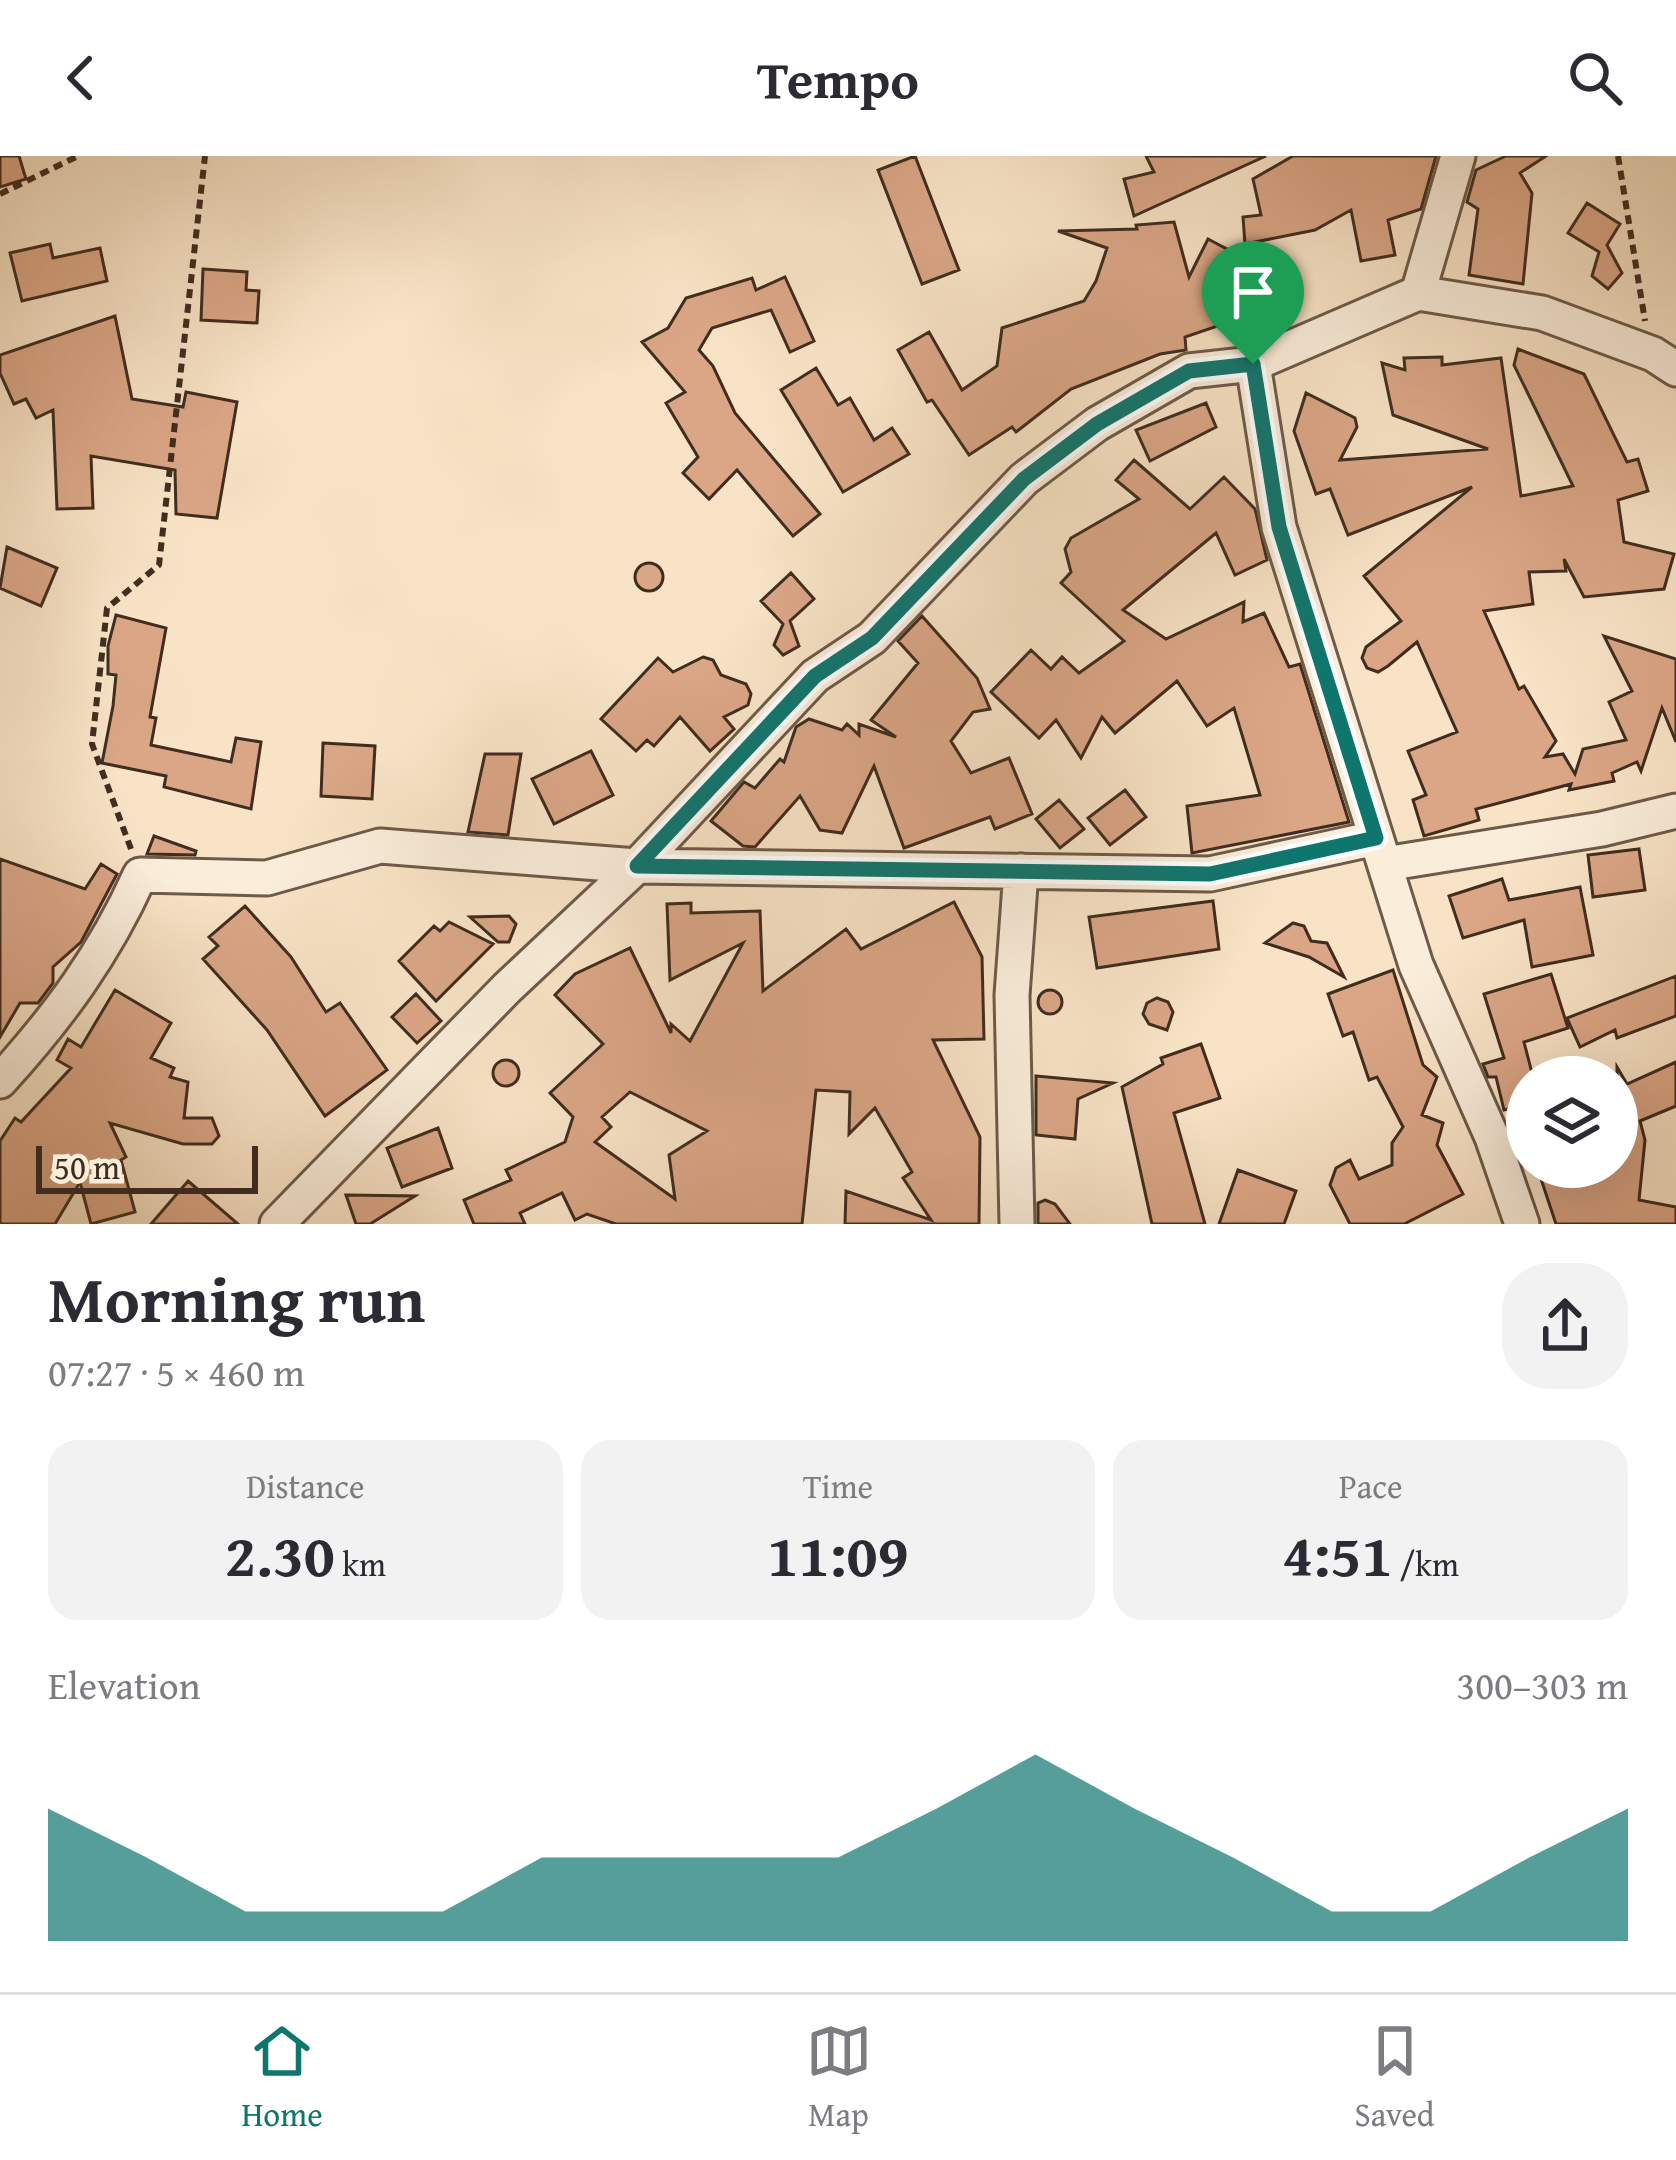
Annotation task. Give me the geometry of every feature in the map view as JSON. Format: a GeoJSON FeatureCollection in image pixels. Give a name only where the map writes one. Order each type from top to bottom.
{"type":"FeatureCollection","features":[{"type":"Feature","properties":{"kind":"street"},"geometry":{"type":"LineString","coordinates":[[1418,293],[1458,156]]}},
{"type":"Feature","properties":{"kind":"street"},"geometry":{"type":"LineString","coordinates":[[277,1224],[507,988],[637,866],[815,676],[872,638],[1024,479],[1097,424],[1189,371],[1253,364],[1418,293],[1542,313],[1664,361]]}},
{"type":"Feature","properties":{"kind":"street"},"geometry":{"type":"LineString","coordinates":[[1253,364],[1279,527],[1380,851],[1416,964],[1492,1137],[1522,1224]]}},
{"type":"Feature","properties":{"kind":"street"},"geometry":{"type":"LineString","coordinates":[[0,1081],[69,1004],[111,940],[140,875],[267,878],[380,846],[637,866],[1210,874],[1602,829],[1676,811]]}},
{"type":"Feature","properties":{"kind":"street"},"geometry":{"type":"LineString","coordinates":[[1017,1224],[1012,995],[1021,871]]}},
{"type":"Feature","properties":{"kind":"path"},"geometry":{"type":"LineString","coordinates":[[0,194],[78,156]]}},
{"type":"Feature","properties":{"kind":"path"},"geometry":{"type":"LineString","coordinates":[[140,875],[92,744],[107,608],[159,565],[205,156]]}},
{"type":"Feature","properties":{"kind":"path"},"geometry":{"type":"LineString","coordinates":[[1618,156],[1634,278],[1664,361]]}},
{"type":"Feature","properties":{"kind":"building"},"geometry":{"type":"Polygon","coordinates":[[[0,156],[19,156],[26,179],[0,187],[0,156]]]}},
{"type":"Feature","properties":{"kind":"building"},"geometry":{"type":"Polygon","coordinates":[[[915,156],[959,270],[922,284],[878,170],[915,156]]]}},
{"type":"Feature","properties":{"kind":"building"},"geometry":{"type":"Polygon","coordinates":[[[1146,156],[1266,156],[1134,216],[1124,179],[1154,172],[1146,156]]]}},
{"type":"Feature","properties":{"kind":"building"},"geometry":{"type":"Polygon","coordinates":[[[1293,156],[1436,156],[1421,209],[1388,220],[1395,255],[1361,261],[1351,210],[1315,230],[1245,244],[1243,217],[1261,215],[1253,179],[1293,156]]]}},
{"type":"Feature","properties":{"kind":"building"},"geometry":{"type":"Polygon","coordinates":[[[1506,156],[1546,156],[1520,173],[1532,193],[1523,284],[1469,275],[1478,209],[1467,202],[1476,170],[1506,156]]]}},
{"type":"Feature","properties":{"kind":"building"},"geometry":{"type":"Polygon","coordinates":[[[1587,203],[1620,224],[1607,245],[1622,273],[1608,289],[1592,276],[1599,252],[1568,233],[1587,203]]]}},
{"type":"Feature","properties":{"kind":"building"},"geometry":{"type":"Polygon","coordinates":[[[1174,222],[1189,277],[1208,239],[1263,268],[1276,306],[1185,337],[1186,350],[1160,354],[1071,389],[1016,432],[1012,427],[969,455],[932,400],[927,402],[898,350],[929,332],[962,390],[997,366],[1002,328],[1084,301],[1107,248],[1058,231],[1137,229],[1136,225],[1174,222]]]}},
{"type":"Feature","properties":{"kind":"building"},"geometry":{"type":"Polygon","coordinates":[[[50,244],[53,258],[100,248],[107,281],[22,301],[10,253],[50,244]]]}},
{"type":"Feature","properties":{"kind":"building"},"geometry":{"type":"Polygon","coordinates":[[[203,269],[247,272],[246,290],[259,291],[257,323],[201,320],[203,269]]]}},
{"type":"Feature","properties":{"kind":"building"},"geometry":{"type":"Polygon","coordinates":[[[785,277],[814,341],[790,352],[771,310],[712,328],[699,350],[713,366],[735,413],[820,514],[793,536],[737,470],[709,499],[683,473],[698,457],[666,403],[685,392],[642,342],[668,328],[686,298],[752,278],[756,290],[785,277]]]}},
{"type":"Feature","properties":{"kind":"building"},"geometry":{"type":"Polygon","coordinates":[[[115,316],[132,399],[183,407],[186,392],[237,402],[217,518],[176,514],[175,470],[91,456],[93,508],[57,509],[53,410],[36,418],[26,399],[14,404],[0,373],[0,355],[115,316]]]}},
{"type":"Feature","properties":{"kind":"building"},"geometry":{"type":"Polygon","coordinates":[[[1518,349],[1584,374],[1627,462],[1638,459],[1648,491],[1618,500],[1624,542],[1674,554],[1664,589],[1584,597],[1564,559],[1566,571],[1529,572],[1533,604],[1484,611],[1519,689],[1524,686],[1556,741],[1545,757],[1563,754],[1575,774],[1583,749],[1626,740],[1609,702],[1632,691],[1604,636],[1676,659],[1676,742],[1662,708],[1641,771],[1637,762],[1612,773],[1614,781],[1569,790],[1571,784],[1476,809],[1479,820],[1424,836],[1413,800],[1426,795],[1408,751],[1457,732],[1417,642],[1378,672],[1367,668],[1362,658],[1366,647],[1401,621],[1364,576],[1472,487],[1348,535],[1330,489],[1316,494],[1294,431],[1306,393],[1355,418],[1357,427],[1340,460],[1488,449],[1393,415],[1382,363],[1405,370],[1404,358],[1442,357],[1442,365],[1501,358],[1521,496],[1573,486],[1514,365],[1518,349]]]}},
{"type":"Feature","properties":{"kind":"building"},"geometry":{"type":"Polygon","coordinates":[[[816,368],[838,405],[850,398],[874,440],[892,428],[909,454],[843,492],[781,390],[816,368]]]}},
{"type":"Feature","properties":{"kind":"building"},"geometry":{"type":"Polygon","coordinates":[[[1206,403],[1216,427],[1150,461],[1136,430],[1206,403]]]}},
{"type":"Feature","properties":{"kind":"building"},"geometry":{"type":"Polygon","coordinates":[[[1134,460],[1190,509],[1224,477],[1255,509],[1267,560],[1235,575],[1216,533],[1123,610],[1166,639],[1244,602],[1243,622],[1264,613],[1289,667],[1300,664],[1349,822],[1192,853],[1187,806],[1260,795],[1234,708],[1207,726],[1177,681],[1115,733],[1102,717],[1081,758],[1056,720],[1039,738],[991,692],[1031,650],[1051,669],[1062,657],[1079,673],[1124,641],[1061,583],[1071,572],[1065,549],[1071,538],[1139,499],[1116,480],[1134,460]]]}},
{"type":"Feature","properties":{"kind":"building"},"geometry":{"type":"Polygon","coordinates":[[[7,547],[57,568],[41,606],[0,588],[7,547]]]}},
{"type":"Feature","properties":{"kind":"building"},"geometry":{"type":"Polygon","coordinates":[[[649,563],[659,567],[663,577],[659,587],[649,591],[639,587],[635,577],[639,567],[649,563]]]}},
{"type":"Feature","properties":{"kind":"building"},"geometry":{"type":"Polygon","coordinates":[[[791,573],[814,599],[790,621],[799,646],[783,655],[774,645],[783,624],[761,601],[791,573]]]}},
{"type":"Feature","properties":{"kind":"building"},"geometry":{"type":"Polygon","coordinates":[[[116,615],[166,628],[150,717],[156,718],[151,745],[231,762],[236,738],[261,742],[251,809],[164,787],[166,776],[102,763],[116,675],[108,674],[108,646],[116,615]]]}},
{"type":"Feature","properties":{"kind":"building"},"geometry":{"type":"Polygon","coordinates":[[[922,616],[977,678],[990,709],[973,712],[951,741],[971,773],[1009,758],[1032,814],[995,829],[990,817],[904,848],[874,766],[842,833],[820,830],[800,796],[755,847],[743,846],[711,821],[744,782],[755,788],[780,759],[784,762],[796,727],[809,719],[842,730],[847,724],[859,735],[859,724],[896,737],[871,720],[918,663],[898,641],[922,616]]]}},
{"type":"Feature","properties":{"kind":"building"},"geometry":{"type":"Polygon","coordinates":[[[703,657],[713,660],[721,675],[746,684],[751,694],[748,705],[724,717],[734,729],[710,751],[680,717],[654,746],[647,740],[636,751],[601,719],[658,658],[673,672],[703,657]]]}},
{"type":"Feature","properties":{"kind":"building"},"geometry":{"type":"Polygon","coordinates":[[[323,743],[375,746],[372,799],[321,796],[323,743]]]}},
{"type":"Feature","properties":{"kind":"building"},"geometry":{"type":"Polygon","coordinates":[[[591,751],[613,795],[554,824],[532,779],[591,751]]]}},
{"type":"Feature","properties":{"kind":"building"},"geometry":{"type":"Polygon","coordinates":[[[485,754],[521,754],[508,835],[468,832],[485,754]]]}},
{"type":"Feature","properties":{"kind":"building"},"geometry":{"type":"Polygon","coordinates":[[[1125,790],[1146,817],[1110,845],[1088,818],[1125,790]]]}},
{"type":"Feature","properties":{"kind":"building"},"geometry":{"type":"Polygon","coordinates":[[[1059,800],[1084,829],[1060,848],[1036,819],[1059,800]]]}},
{"type":"Feature","properties":{"kind":"building"},"geometry":{"type":"Polygon","coordinates":[[[154,836],[196,851],[195,855],[147,854],[154,836]]]}},
{"type":"Feature","properties":{"kind":"building"},"geometry":{"type":"Polygon","coordinates":[[[1639,849],[1645,890],[1593,897],[1588,855],[1639,849]]]}},
{"type":"Feature","properties":{"kind":"building"},"geometry":{"type":"Polygon","coordinates":[[[0,859],[85,889],[101,864],[117,874],[81,942],[53,967],[53,983],[38,1003],[20,1003],[0,1037],[0,859]]]}},
{"type":"Feature","properties":{"kind":"building"},"geometry":{"type":"Polygon","coordinates":[[[1502,879],[1509,900],[1580,887],[1593,955],[1532,967],[1524,920],[1463,938],[1449,896],[1502,879]]]}},
{"type":"Feature","properties":{"kind":"building"},"geometry":{"type":"Polygon","coordinates":[[[1213,901],[1219,949],[1097,968],[1089,917],[1213,901]]]}},
{"type":"Feature","properties":{"kind":"building"},"geometry":{"type":"Polygon","coordinates":[[[954,902],[982,957],[984,1039],[933,1040],[980,1137],[979,1224],[845,1224],[846,1191],[931,1220],[903,1178],[912,1172],[875,1108],[849,1134],[850,1092],[816,1090],[802,1224],[616,1224],[587,1214],[575,1220],[562,1193],[520,1213],[525,1224],[474,1224],[464,1200],[511,1180],[506,1170],[565,1142],[573,1117],[550,1093],[603,1044],[555,995],[575,974],[630,948],[671,1033],[671,1024],[690,1041],[743,943],[670,980],[667,904],[691,903],[691,913],[760,911],[763,991],[846,929],[861,949],[954,902]],[[630,1092],[602,1117],[611,1127],[595,1142],[675,1199],[669,1155],[707,1131],[630,1092]]]}},
{"type":"Feature","properties":{"kind":"building"},"geometry":{"type":"Polygon","coordinates":[[[245,906],[291,957],[326,1012],[340,1003],[387,1070],[325,1116],[267,1030],[203,959],[218,946],[209,937],[245,906]]]}},
{"type":"Feature","properties":{"kind":"building"},"geometry":{"type":"Polygon","coordinates":[[[509,916],[516,924],[509,942],[498,942],[470,917],[509,916]]]}},
{"type":"Feature","properties":{"kind":"building"},"geometry":{"type":"Polygon","coordinates":[[[449,922],[493,944],[436,1001],[399,961],[434,926],[440,931],[449,922]]]}},
{"type":"Feature","properties":{"kind":"building"},"geometry":{"type":"Polygon","coordinates":[[[1293,923],[1304,926],[1311,941],[1327,943],[1344,977],[1309,957],[1265,943],[1293,923]]]}},
{"type":"Feature","properties":{"kind":"building"},"geometry":{"type":"Polygon","coordinates":[[[1393,970],[1423,1065],[1437,1077],[1422,1115],[1443,1123],[1437,1145],[1463,1194],[1404,1224],[1350,1224],[1330,1185],[1336,1168],[1350,1160],[1359,1179],[1392,1165],[1392,1143],[1403,1127],[1377,1077],[1369,1080],[1353,1032],[1343,1036],[1328,994],[1393,970]]]}},
{"type":"Feature","properties":{"kind":"building"},"geometry":{"type":"Polygon","coordinates":[[[1551,974],[1568,1028],[1524,1042],[1528,1056],[1506,1056],[1504,1110],[1496,1077],[1488,1077],[1483,1064],[1504,1058],[1484,994],[1551,974]]]}},
{"type":"Feature","properties":{"kind":"building"},"geometry":{"type":"Polygon","coordinates":[[[1676,976],[1676,1016],[1617,1038],[1615,1030],[1580,1047],[1567,1018],[1676,976]]]}},
{"type":"Feature","properties":{"kind":"building"},"geometry":{"type":"Polygon","coordinates":[[[115,990],[171,1023],[151,1058],[174,1068],[170,1077],[188,1082],[184,1118],[212,1118],[219,1136],[212,1144],[183,1144],[110,1123],[126,1157],[121,1160],[135,1212],[91,1224],[80,1182],[55,1224],[0,1224],[0,1141],[15,1118],[21,1122],[71,1068],[57,1060],[68,1039],[81,1047],[115,990]]]}},
{"type":"Feature","properties":{"kind":"building"},"geometry":{"type":"Polygon","coordinates":[[[1050,990],[1062,1002],[1050,1014],[1038,1002],[1050,990]]]}},
{"type":"Feature","properties":{"kind":"building"},"geometry":{"type":"Polygon","coordinates":[[[416,994],[441,1021],[417,1043],[392,1017],[416,994]]]}},
{"type":"Feature","properties":{"kind":"building"},"geometry":{"type":"Polygon","coordinates":[[[1157,998],[1168,1002],[1173,1012],[1167,1030],[1149,1024],[1143,1014],[1147,1003],[1157,998]]]}},
{"type":"Feature","properties":{"kind":"building"},"geometry":{"type":"Polygon","coordinates":[[[1201,1044],[1220,1098],[1174,1113],[1205,1224],[1152,1224],[1122,1087],[1163,1064],[1161,1058],[1201,1044]]]}},
{"type":"Feature","properties":{"kind":"building"},"geometry":{"type":"Polygon","coordinates":[[[506,1060],[519,1073],[506,1086],[493,1073],[506,1060]]]}},
{"type":"Feature","properties":{"kind":"building"},"geometry":{"type":"Polygon","coordinates":[[[1676,1062],[1676,1106],[1640,1121],[1645,1140],[1639,1200],[1676,1207],[1676,1224],[1556,1224],[1544,1188],[1638,1188],[1638,1079],[1676,1062]]]}},
{"type":"Feature","properties":{"kind":"building"},"geometry":{"type":"Polygon","coordinates":[[[1036,1076],[1113,1083],[1078,1099],[1075,1139],[1036,1135],[1036,1076]]]}},
{"type":"Feature","properties":{"kind":"building"},"geometry":{"type":"Polygon","coordinates":[[[438,1128],[452,1168],[402,1187],[387,1148],[438,1128]]]}},
{"type":"Feature","properties":{"kind":"building"},"geometry":{"type":"Polygon","coordinates":[[[1238,1170],[1296,1191],[1284,1224],[1219,1224],[1238,1170]]]}},
{"type":"Feature","properties":{"kind":"building"},"geometry":{"type":"Polygon","coordinates":[[[188,1181],[238,1224],[151,1224],[188,1181]]]}},
{"type":"Feature","properties":{"kind":"building"},"geometry":{"type":"Polygon","coordinates":[[[346,1195],[415,1196],[370,1224],[356,1224],[346,1195]]]}},
{"type":"Feature","properties":{"kind":"building"},"geometry":{"type":"Polygon","coordinates":[[[1038,1203],[1055,1204],[1070,1224],[1038,1224],[1038,1203]]]}},
{"type":"Feature","properties":{"kind":"route"},"geometry":{"type":"LineString","coordinates":[[1253,364],[1279,527],[1376,838],[1210,874],[637,866],[815,676],[872,638],[1024,479],[1097,424],[1189,371],[1253,364]]}}]}
